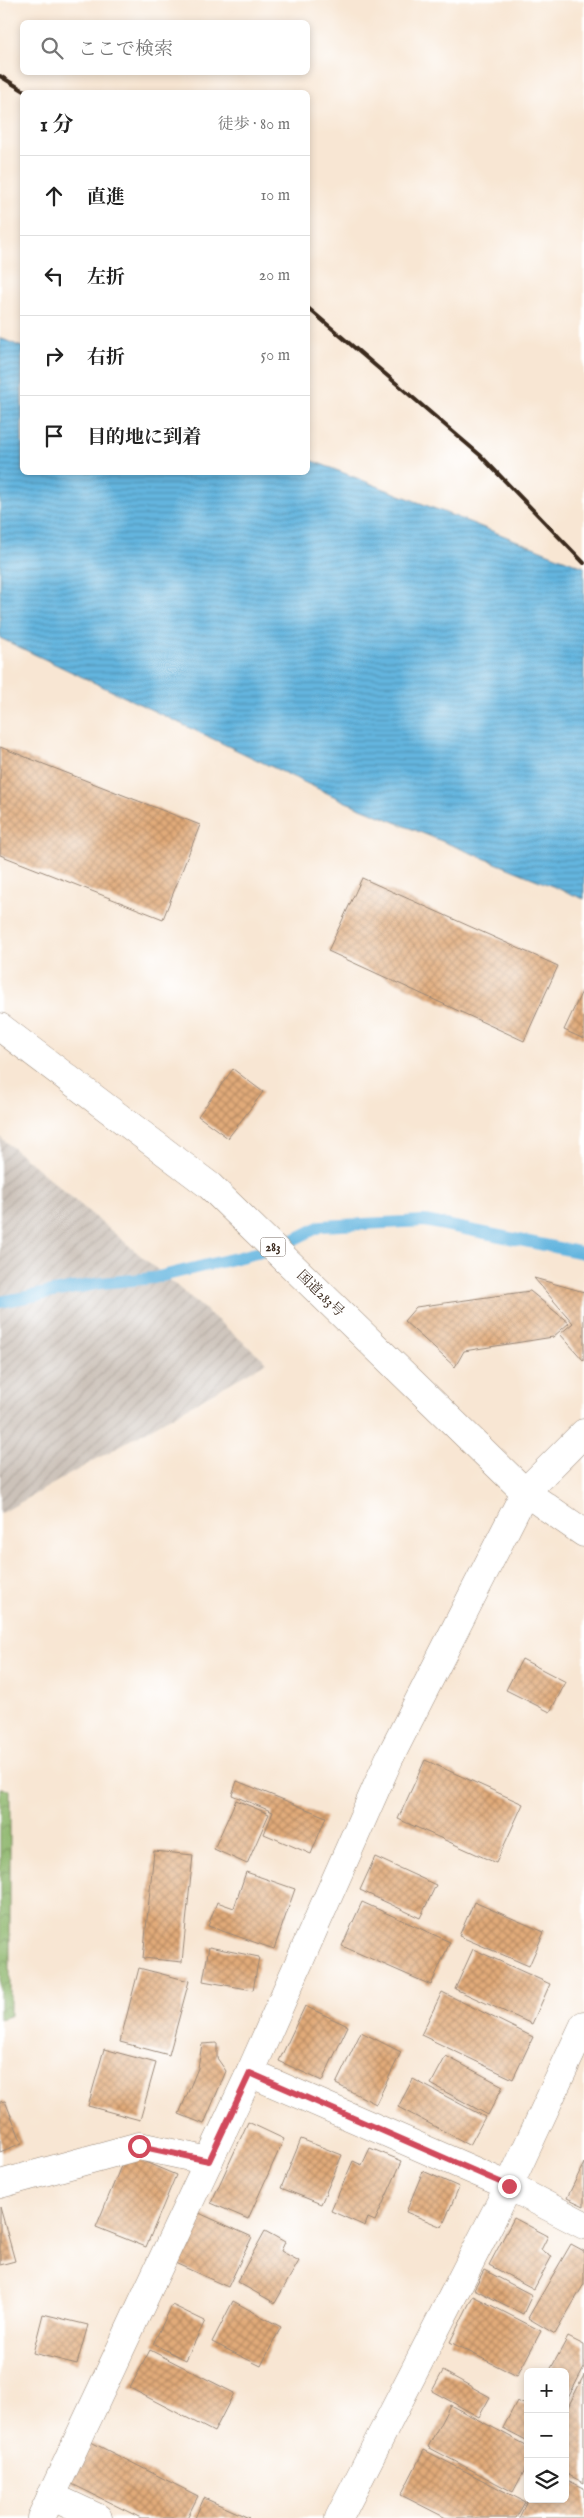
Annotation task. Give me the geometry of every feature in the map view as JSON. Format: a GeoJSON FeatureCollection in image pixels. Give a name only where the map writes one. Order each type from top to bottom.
{"type":"FeatureCollection","features":[{"type":"Feature","properties":{"kind":"main road","name":"国道283号"},"geometry":{"type":"LineString","coordinates":[[0,1027],[210,1186],[525,1492],[584,1533]]}},
{"type":"Feature","properties":{"kind":"main road"},"geometry":{"type":"LineString","coordinates":[[98,2518],[46,2507],[250,2073],[389,1759],[525,1492],[584,1433]]}},
{"type":"Feature","properties":{"kind":"main road"},"geometry":{"type":"LineString","coordinates":[[339,2518],[509,2186],[584,2025]]}},
{"type":"Feature","properties":{"kind":"main road"},"geometry":{"type":"LineString","coordinates":[[250,2073],[509,2186],[584,2225]]}},
{"type":"Feature","properties":{"kind":"main road"},"geometry":{"type":"LineString","coordinates":[[0,2184],[139,2146],[209,2161]]}},
{"type":"Feature","properties":{"kind":"shaded area"},"geometry":{"type":"Polygon","coordinates":[[[0,1137],[267,1362],[0,1514],[0,1137]]]}},
{"type":"Feature","properties":{"kind":"green space"},"geometry":{"type":"Polygon","coordinates":[[[0,1789],[10,1790],[10,2016],[0,2019],[0,1789]]]}},
{"type":"Feature","properties":{"kind":"water"},"geometry":{"type":"Polygon","coordinates":[[[0,338],[20,346],[20,475],[310,475],[310,460],[584,567],[584,899],[346,802],[0,638],[0,338]]]}},
{"type":"Feature","properties":{"kind":"building"},"geometry":{"type":"Polygon","coordinates":[[[0,747],[200,825],[163,919],[0,855],[0,747]]]}},
{"type":"Feature","properties":{"kind":"building"},"geometry":{"type":"Polygon","coordinates":[[[362,878],[558,966],[524,1041],[328,951],[362,878]]]}},
{"type":"Feature","properties":{"kind":"building"},"geometry":{"type":"Polygon","coordinates":[[[584,987],[584,1039],[564,1030],[584,987]]]}},
{"type":"Feature","properties":{"kind":"building"},"geometry":{"type":"Polygon","coordinates":[[[233,1069],[263,1092],[228,1138],[198,1116],[233,1069]]]}},
{"type":"Feature","properties":{"kind":"building"},"geometry":{"type":"Polygon","coordinates":[[[534,1278],[584,1292],[584,1361],[560,1334],[573,1323],[534,1278]]]}},
{"type":"Feature","properties":{"kind":"building"},"geometry":{"type":"Polygon","coordinates":[[[530,1291],[569,1323],[553,1337],[464,1351],[455,1367],[404,1321],[416,1307],[530,1291]]]}},
{"type":"Feature","properties":{"kind":"building"},"geometry":{"type":"Polygon","coordinates":[[[522,1659],[566,1682],[550,1712],[506,1690],[522,1659]]]}},
{"type":"Feature","properties":{"kind":"building"},"geometry":{"type":"Polygon","coordinates":[[[425,1760],[523,1804],[496,1863],[398,1819],[425,1760]]]}},
{"type":"Feature","properties":{"kind":"building"},"geometry":{"type":"Polygon","coordinates":[[[237,1781],[326,1817],[311,1854],[264,1834],[273,1812],[232,1795],[237,1781]]]}},
{"type":"Feature","properties":{"kind":"building"},"geometry":{"type":"Polygon","coordinates":[[[236,1800],[269,1814],[247,1864],[214,1849],[236,1800]]]}},
{"type":"Feature","properties":{"kind":"building"},"geometry":{"type":"Polygon","coordinates":[[[154,1851],[193,1855],[182,1962],[143,1958],[154,1851]]]}},
{"type":"Feature","properties":{"kind":"building"},"geometry":{"type":"Polygon","coordinates":[[[375,1857],[436,1885],[420,1918],[360,1890],[375,1857]]]}},
{"type":"Feature","properties":{"kind":"building"},"geometry":{"type":"Polygon","coordinates":[[[246,1872],[295,1889],[274,1949],[208,1926],[217,1902],[234,1908],[246,1872]]]}},
{"type":"Feature","properties":{"kind":"building"},"geometry":{"type":"Polygon","coordinates":[[[362,1902],[450,1942],[431,1985],[342,1946],[362,1902]]]}},
{"type":"Feature","properties":{"kind":"building"},"geometry":{"type":"Polygon","coordinates":[[[474,1902],[544,1932],[529,1966],[459,1936],[474,1902]]]}},
{"type":"Feature","properties":{"kind":"building"},"geometry":{"type":"Polygon","coordinates":[[[209,1947],[259,1957],[253,1990],[203,1981],[209,1947]]]}},
{"type":"Feature","properties":{"kind":"building"},"geometry":{"type":"Polygon","coordinates":[[[473,1949],[550,1984],[532,2024],[455,1989],[473,1949]]]}},
{"type":"Feature","properties":{"kind":"building"},"geometry":{"type":"Polygon","coordinates":[[[139,1968],[189,1981],[169,2055],[120,2042],[139,1968]]]}},
{"type":"Feature","properties":{"kind":"building"},"geometry":{"type":"Polygon","coordinates":[[[442,1992],[533,2037],[513,2079],[421,2035],[442,1992]]]}},
{"type":"Feature","properties":{"kind":"building"},"geometry":{"type":"Polygon","coordinates":[[[305,2006],[348,2026],[322,2081],[279,2061],[305,2006]]]}},
{"type":"Feature","properties":{"kind":"building"},"geometry":{"type":"Polygon","coordinates":[[[361,2032],[401,2052],[376,2104],[336,2084],[361,2032]]]}},
{"type":"Feature","properties":{"kind":"building"},"geometry":{"type":"Polygon","coordinates":[[[217,2043],[217,2058],[226,2071],[204,2124],[179,2114],[198,2068],[202,2044],[217,2043]]]}},
{"type":"Feature","properties":{"kind":"building"},"geometry":{"type":"Polygon","coordinates":[[[104,2049],[156,2063],[140,2120],[88,2106],[104,2049]]]}},
{"type":"Feature","properties":{"kind":"building"},"geometry":{"type":"Polygon","coordinates":[[[446,2056],[503,2086],[488,2115],[431,2084],[446,2056]]]}},
{"type":"Feature","properties":{"kind":"building"},"geometry":{"type":"Polygon","coordinates":[[[413,2079],[485,2117],[470,2145],[398,2107],[413,2079]]]}},
{"type":"Feature","properties":{"kind":"building"},"geometry":{"type":"Polygon","coordinates":[[[5,2101],[22,2143],[0,2152],[0,2102],[5,2101]]]}},
{"type":"Feature","properties":{"kind":"building"},"geometry":{"type":"Polygon","coordinates":[[[248,2122],[284,2139],[248,2219],[211,2203],[248,2122]]]}},
{"type":"Feature","properties":{"kind":"building"},"geometry":{"type":"Polygon","coordinates":[[[301,2139],[342,2155],[321,2204],[281,2188],[301,2139]]]}},
{"type":"Feature","properties":{"kind":"building"},"geometry":{"type":"Polygon","coordinates":[[[370,2148],[402,2161],[375,2221],[368,2218],[365,2226],[331,2211],[353,2161],[362,2165],[370,2148]]]}},
{"type":"Feature","properties":{"kind":"building"},"geometry":{"type":"Polygon","coordinates":[[[126,2154],[176,2175],[146,2247],[96,2227],[126,2154]]]}},
{"type":"Feature","properties":{"kind":"building"},"geometry":{"type":"Polygon","coordinates":[[[584,2163],[584,2206],[567,2198],[584,2163]]]}},
{"type":"Feature","properties":{"kind":"building"},"geometry":{"type":"Polygon","coordinates":[[[423,2171],[459,2187],[442,2227],[406,2212],[423,2171]]]}},
{"type":"Feature","properties":{"kind":"building"},"geometry":{"type":"Polygon","coordinates":[[[0,2207],[15,2261],[0,2265],[0,2207]]]}},
{"type":"Feature","properties":{"kind":"building"},"geometry":{"type":"Polygon","coordinates":[[[199,2213],[252,2237],[228,2287],[175,2263],[199,2213]]]}},
{"type":"Feature","properties":{"kind":"building"},"geometry":{"type":"Polygon","coordinates":[[[514,2218],[548,2236],[541,2250],[552,2256],[534,2289],[489,2265],[514,2218]]]}},
{"type":"Feature","properties":{"kind":"building"},"geometry":{"type":"Polygon","coordinates":[[[265,2231],[285,2242],[281,2251],[299,2261],[275,2303],[237,2282],[265,2231]]]}},
{"type":"Feature","properties":{"kind":"building"},"geometry":{"type":"Polygon","coordinates":[[[571,2244],[584,2251],[584,2284],[555,2334],[528,2318],[571,2244]]]}},
{"type":"Feature","properties":{"kind":"building"},"geometry":{"type":"Polygon","coordinates":[[[484,2270],[532,2295],[523,2314],[474,2289],[484,2270]]]}},
{"type":"Feature","properties":{"kind":"building"},"geometry":{"type":"Polygon","coordinates":[[[473,2296],[541,2331],[517,2376],[450,2342],[473,2296]]]}},
{"type":"Feature","properties":{"kind":"building"},"geometry":{"type":"Polygon","coordinates":[[[233,2301],[281,2327],[261,2366],[212,2342],[233,2301]]]}},
{"type":"Feature","properties":{"kind":"building"},"geometry":{"type":"Polygon","coordinates":[[[172,2305],[205,2321],[186,2360],[153,2344],[172,2305]]]}},
{"type":"Feature","properties":{"kind":"building"},"geometry":{"type":"Polygon","coordinates":[[[43,2314],[88,2325],[77,2364],[33,2353],[43,2314]]]}},
{"type":"Feature","properties":{"kind":"building"},"geometry":{"type":"Polygon","coordinates":[[[568,2337],[584,2345],[584,2367],[569,2396],[569,2368],[551,2368],[568,2337]]]}},
{"type":"Feature","properties":{"kind":"building"},"geometry":{"type":"Polygon","coordinates":[[[150,2350],[234,2393],[214,2432],[130,2388],[150,2350]]]}},
{"type":"Feature","properties":{"kind":"building"},"geometry":{"type":"Polygon","coordinates":[[[443,2371],[490,2397],[479,2417],[432,2391],[443,2371]]]}},
{"type":"Feature","properties":{"kind":"building"},"geometry":{"type":"Polygon","coordinates":[[[584,2375],[584,2483],[569,2475],[569,2405],[584,2375]]]}},
{"type":"Feature","properties":{"kind":"building"},"geometry":{"type":"Polygon","coordinates":[[[517,2401],[524,2404],[524,2439],[503,2428],[517,2401]]]}},
{"type":"Feature","properties":{"kind":"building"},"geometry":{"type":"Polygon","coordinates":[[[450,2405],[524,2444],[524,2471],[513,2492],[428,2447],[450,2405]]]}},
{"type":"Feature","properties":{"kind":"building"},"geometry":{"type":"Polygon","coordinates":[[[91,2442],[198,2496],[187,2518],[141,2518],[70,2483],[91,2442]]]}},
{"type":"Feature","properties":{"kind":"building"},"geometry":{"type":"Polygon","coordinates":[[[424,2450],[524,2503],[516,2518],[446,2518],[401,2495],[424,2450]]]}},
{"type":"Feature","properties":{"kind":"building"},"geometry":{"type":"Polygon","coordinates":[[[569,2481],[584,2488],[584,2518],[519,2518],[526,2503],[569,2503],[569,2481]]]}},
{"type":"Feature","properties":{"kind":"building"},"geometry":{"type":"Polygon","coordinates":[[[204,2498],[249,2518],[195,2518],[204,2498]]]}},
{"type":"Feature","properties":{"kind":"waterway"},"geometry":{"type":"LineString","coordinates":[[0,1302],[101,1283],[154,1278],[277,1248],[321,1226],[425,1221],[584,1253]]}},
{"type":"Feature","properties":{"kind":"railway"},"geometry":{"type":"LineString","coordinates":[[0,76],[23,90]]}},
{"type":"Feature","properties":{"kind":"railway"},"geometry":{"type":"LineString","coordinates":[[310,310],[480,455],[584,563]]}},
{"type":"Feature","properties":{"kind":"route"},"geometry":{"type":"LineString","coordinates":[[139,2146],[209,2161],[250,2073],[509,2186]]}}]}
